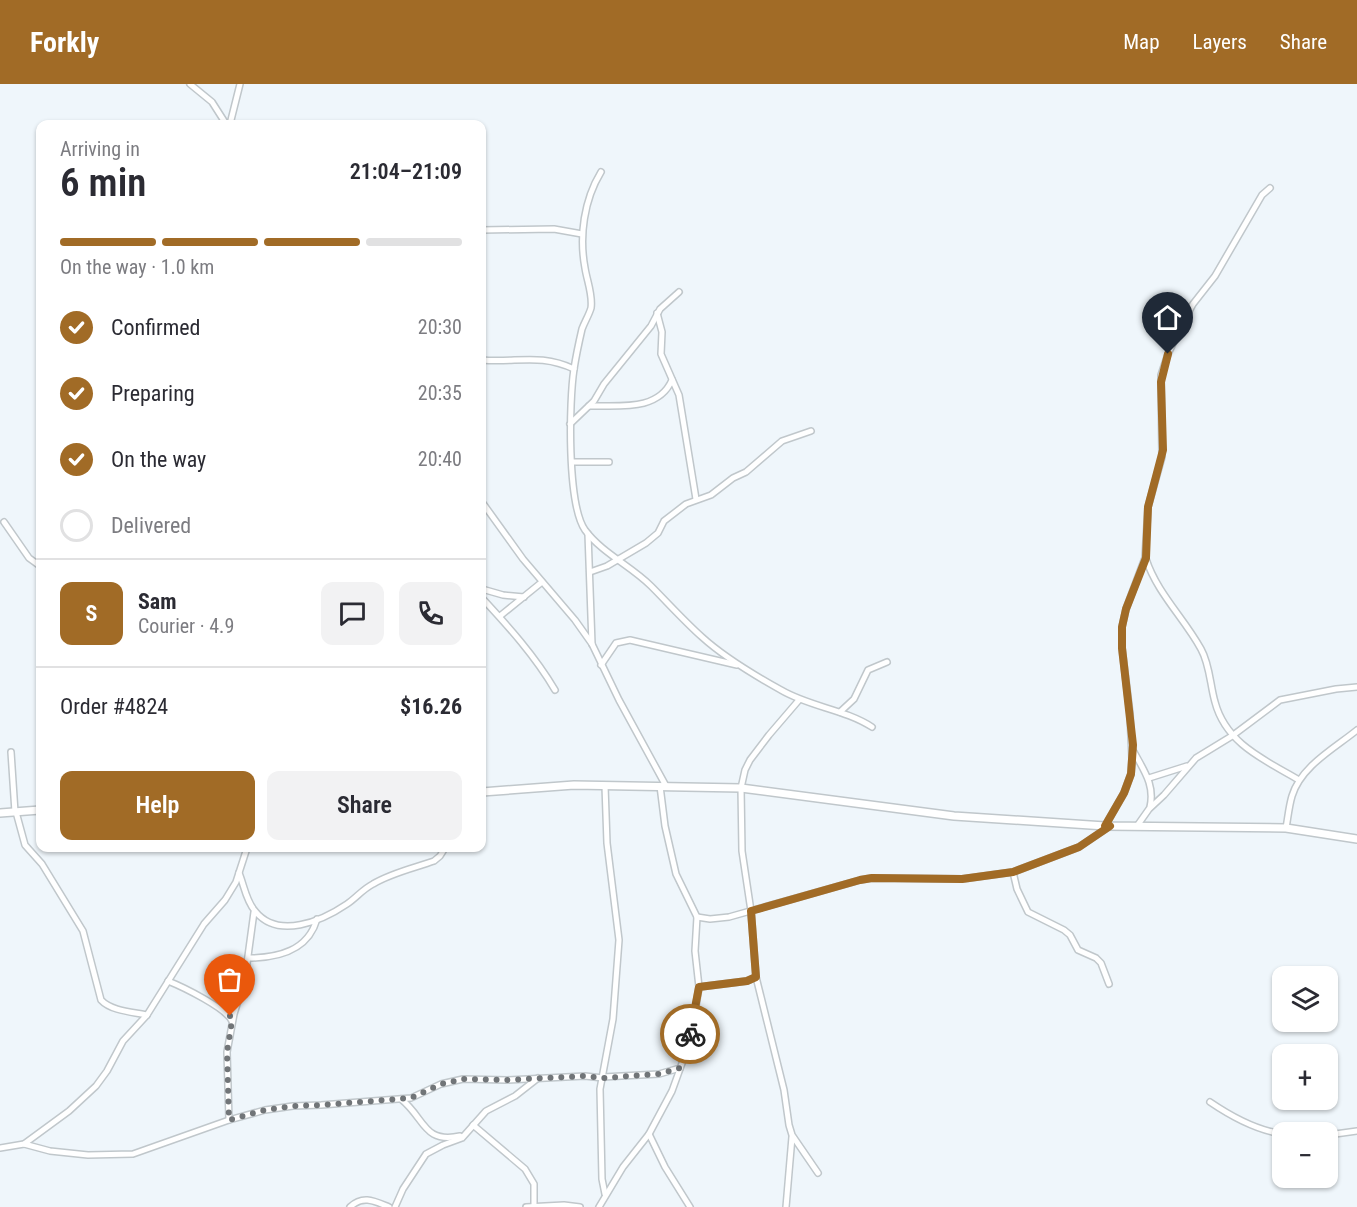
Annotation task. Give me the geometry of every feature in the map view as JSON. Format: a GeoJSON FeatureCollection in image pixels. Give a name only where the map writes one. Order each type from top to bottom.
{"type":"FeatureCollection","features":[{"type":"Feature","properties":{"kind":"street"},"geometry":{"type":"LineString","coordinates":[[190,84],[212,102],[225,120]]}},
{"type":"Feature","properties":{"kind":"street"},"geometry":{"type":"LineString","coordinates":[[229,120],[240,84]]}},
{"type":"Feature","properties":{"kind":"street"},"geometry":{"type":"LineString","coordinates":[[601,172],[591,192],[582,234],[582,252],[592,301],[574,369],[570,424],[572,462],[580,519],[587,532],[618,560],[642,577],[704,639],[742,666],[799,700],[857,718],[873,727]]}},
{"type":"Feature","properties":{"kind":"street"},"geometry":{"type":"LineString","coordinates":[[697,917],[722,919],[872,878],[962,879],[1013,872],[1079,847],[1108,826],[1131,774],[1133,750],[1122,648],[1122,627],[1126,609],[1146,558],[1148,507],[1163,450],[1161,382],[1164,363],[1193,304],[1215,276],[1262,195],[1270,189]]}},
{"type":"Feature","properties":{"kind":"street"},"geometry":{"type":"LineString","coordinates":[[486,230],[554,229],[582,234]]}},
{"type":"Feature","properties":{"kind":"street"},"geometry":{"type":"LineString","coordinates":[[570,424],[589,406],[643,337],[664,304],[679,291]]}},
{"type":"Feature","properties":{"kind":"street"},"geometry":{"type":"LineString","coordinates":[[657,314],[662,332],[661,354],[679,395],[696,499]]}},
{"type":"Feature","properties":{"kind":"street"},"geometry":{"type":"LineString","coordinates":[[486,360],[503,362],[540,359],[574,369]]}},
{"type":"Feature","properties":{"kind":"street"},"geometry":{"type":"LineString","coordinates":[[589,406],[647,403],[664,393],[672,380]]}},
{"type":"Feature","properties":{"kind":"street"},"geometry":{"type":"LineString","coordinates":[[590,572],[618,560],[654,537],[664,521],[686,504],[711,495],[733,478],[746,472],[785,439],[811,431]]}},
{"type":"Feature","properties":{"kind":"street"},"geometry":{"type":"LineString","coordinates":[[572,462],[609,462]]}},
{"type":"Feature","properties":{"kind":"street"},"geometry":{"type":"LineString","coordinates":[[486,507],[592,644],[663,786],[665,825],[676,874],[697,917],[695,951],[699,987],[693,1024],[680,1068],[672,1091],[649,1134],[605,1194],[599,1207]]}},
{"type":"Feature","properties":{"kind":"street"},"geometry":{"type":"LineString","coordinates":[[4,522],[29,558],[36,563]]}},
{"type":"Feature","properties":{"kind":"street"},"geometry":{"type":"LineString","coordinates":[[587,532],[592,644]]}},
{"type":"Feature","properties":{"kind":"street"},"geometry":{"type":"LineString","coordinates":[[1146,558],[1154,579],[1202,650],[1219,717],[1232,736],[1249,751],[1299,780]]}},
{"type":"Feature","properties":{"kind":"street"},"geometry":{"type":"LineString","coordinates":[[500,616],[542,582]]}},
{"type":"Feature","properties":{"kind":"street"},"geometry":{"type":"LineString","coordinates":[[486,590],[503,596],[524,597]]}},
{"type":"Feature","properties":{"kind":"street"},"geometry":{"type":"LineString","coordinates":[[486,602],[531,654],[555,690]]}},
{"type":"Feature","properties":{"kind":"street"},"geometry":{"type":"LineString","coordinates":[[601,665],[616,643],[630,640],[742,666]]}},
{"type":"Feature","properties":{"kind":"street"},"geometry":{"type":"LineString","coordinates":[[840,712],[854,699],[868,670],[887,662]]}},
{"type":"Feature","properties":{"kind":"street"},"geometry":{"type":"LineString","coordinates":[[1137,826],[1149,808],[1206,750],[1232,736],[1280,700],[1336,688],[1357,687]]}},
{"type":"Feature","properties":{"kind":"street"},"geometry":{"type":"LineString","coordinates":[[786,1207],[792,1135],[784,1090],[756,977],[751,911],[742,851],[741,788],[750,760],[799,700]]}},
{"type":"Feature","properties":{"kind":"street"},"geometry":{"type":"LineString","coordinates":[[1286,828],[1292,795],[1299,780],[1317,761],[1357,730]]}},
{"type":"Feature","properties":{"kind":"street"},"geometry":{"type":"LineString","coordinates":[[1133,750],[1149,778],[1152,789],[1149,808]]}},
{"type":"Feature","properties":{"kind":"street"},"geometry":{"type":"LineString","coordinates":[[11,752],[15,812],[25,845],[42,864],[83,931],[101,1000],[113,1007],[147,1015]]}},
{"type":"Feature","properties":{"kind":"street"},"geometry":{"type":"LineString","coordinates":[[1149,778],[1188,766]]}},
{"type":"Feature","properties":{"kind":"street"},"geometry":{"type":"LineString","coordinates":[[486,792],[574,785],[741,788],[954,816],[1108,826],[1286,828],[1357,839]]}},
{"type":"Feature","properties":{"kind":"street"},"geometry":{"type":"LineString","coordinates":[[605,786],[607,843],[619,940],[613,1019],[600,1089],[602,1179],[605,1194]]}},
{"type":"Feature","properties":{"kind":"street"},"geometry":{"type":"LineString","coordinates":[[0,813],[36,810]]}},
{"type":"Feature","properties":{"kind":"street"},"geometry":{"type":"LineString","coordinates":[[24,1144],[69,1111],[96,1086],[123,1041],[147,1015],[204,924],[225,900],[239,873],[246,852]]}},
{"type":"Feature","properties":{"kind":"street"},"geometry":{"type":"LineString","coordinates":[[239,873],[254,911],[266,921],[285,926],[300,926],[347,904],[375,883],[434,861],[442,852]]}},
{"type":"Feature","properties":{"kind":"street"},"geometry":{"type":"LineString","coordinates":[[1013,872],[1017,889],[1030,914],[1067,932],[1078,950],[1091,954],[1101,963],[1109,984]]}},
{"type":"Feature","properties":{"kind":"street"},"geometry":{"type":"LineString","coordinates":[[229,1120],[227,1052],[232,1021],[248,958],[254,911]]}},
{"type":"Feature","properties":{"kind":"street"},"geometry":{"type":"LineString","coordinates":[[248,958],[276,957],[296,948],[314,928],[317,919]]}},
{"type":"Feature","properties":{"kind":"street"},"geometry":{"type":"LineString","coordinates":[[699,987],[747,981],[756,977]]}},
{"type":"Feature","properties":{"kind":"street"},"geometry":{"type":"LineString","coordinates":[[168,981],[226,1012],[232,1021]]}},
{"type":"Feature","properties":{"kind":"street"},"geometry":{"type":"LineString","coordinates":[[0,1148],[24,1144],[50,1151],[88,1155],[133,1154],[229,1120],[265,1110],[401,1099],[441,1084],[463,1079],[507,1080],[585,1076],[603,1078],[659,1074],[680,1068]]}},
{"type":"Feature","properties":{"kind":"street"},"geometry":{"type":"LineString","coordinates":[[396,1207],[403,1189],[426,1154],[462,1138],[486,1111],[515,1096],[538,1078]]}},
{"type":"Feature","properties":{"kind":"street"},"geometry":{"type":"LineString","coordinates":[[401,1099],[415,1111],[433,1135],[442,1138],[465,1135]]}},
{"type":"Feature","properties":{"kind":"street"},"geometry":{"type":"LineString","coordinates":[[1210,1102],[1239,1120],[1272,1132]]}},
{"type":"Feature","properties":{"kind":"street"},"geometry":{"type":"LineString","coordinates":[[473,1125],[525,1169],[534,1184],[534,1206]]}},
{"type":"Feature","properties":{"kind":"street"},"geometry":{"type":"LineString","coordinates":[[1338,1134],[1357,1131]]}},
{"type":"Feature","properties":{"kind":"street"},"geometry":{"type":"LineString","coordinates":[[649,1134],[665,1167],[690,1207]]}},
{"type":"Feature","properties":{"kind":"street"},"geometry":{"type":"LineString","coordinates":[[792,1135],[818,1173]]}},
{"type":"Feature","properties":{"kind":"street"},"geometry":{"type":"LineString","coordinates":[[350,1207],[364,1199],[389,1207]]}},
{"type":"Feature","properties":{"kind":"street"},"geometry":{"type":"LineString","coordinates":[[526,1207],[564,1205],[580,1207]]}},
{"type":"Feature","properties":{"kind":"way so far"},"geometry":{"type":"LineString","coordinates":[[230,1016],[232,1021],[227,1052],[229,1120],[265,1110],[293,1106],[411,1098],[441,1084],[463,1079],[507,1080],[585,1076],[603,1078],[659,1074],[680,1068],[690,1034]]}},
{"type":"Feature","properties":{"kind":"route"},"geometry":{"type":"LineString","coordinates":[[690,1034],[699,987],[747,981],[756,977],[751,911],[872,878],[962,879],[1013,872],[1079,847],[1110,826],[1105,826],[1114,813],[1131,774],[1133,745],[1122,648],[1122,627],[1126,609],[1146,558],[1148,507],[1163,450],[1161,375],[1168,354]]}}]}
